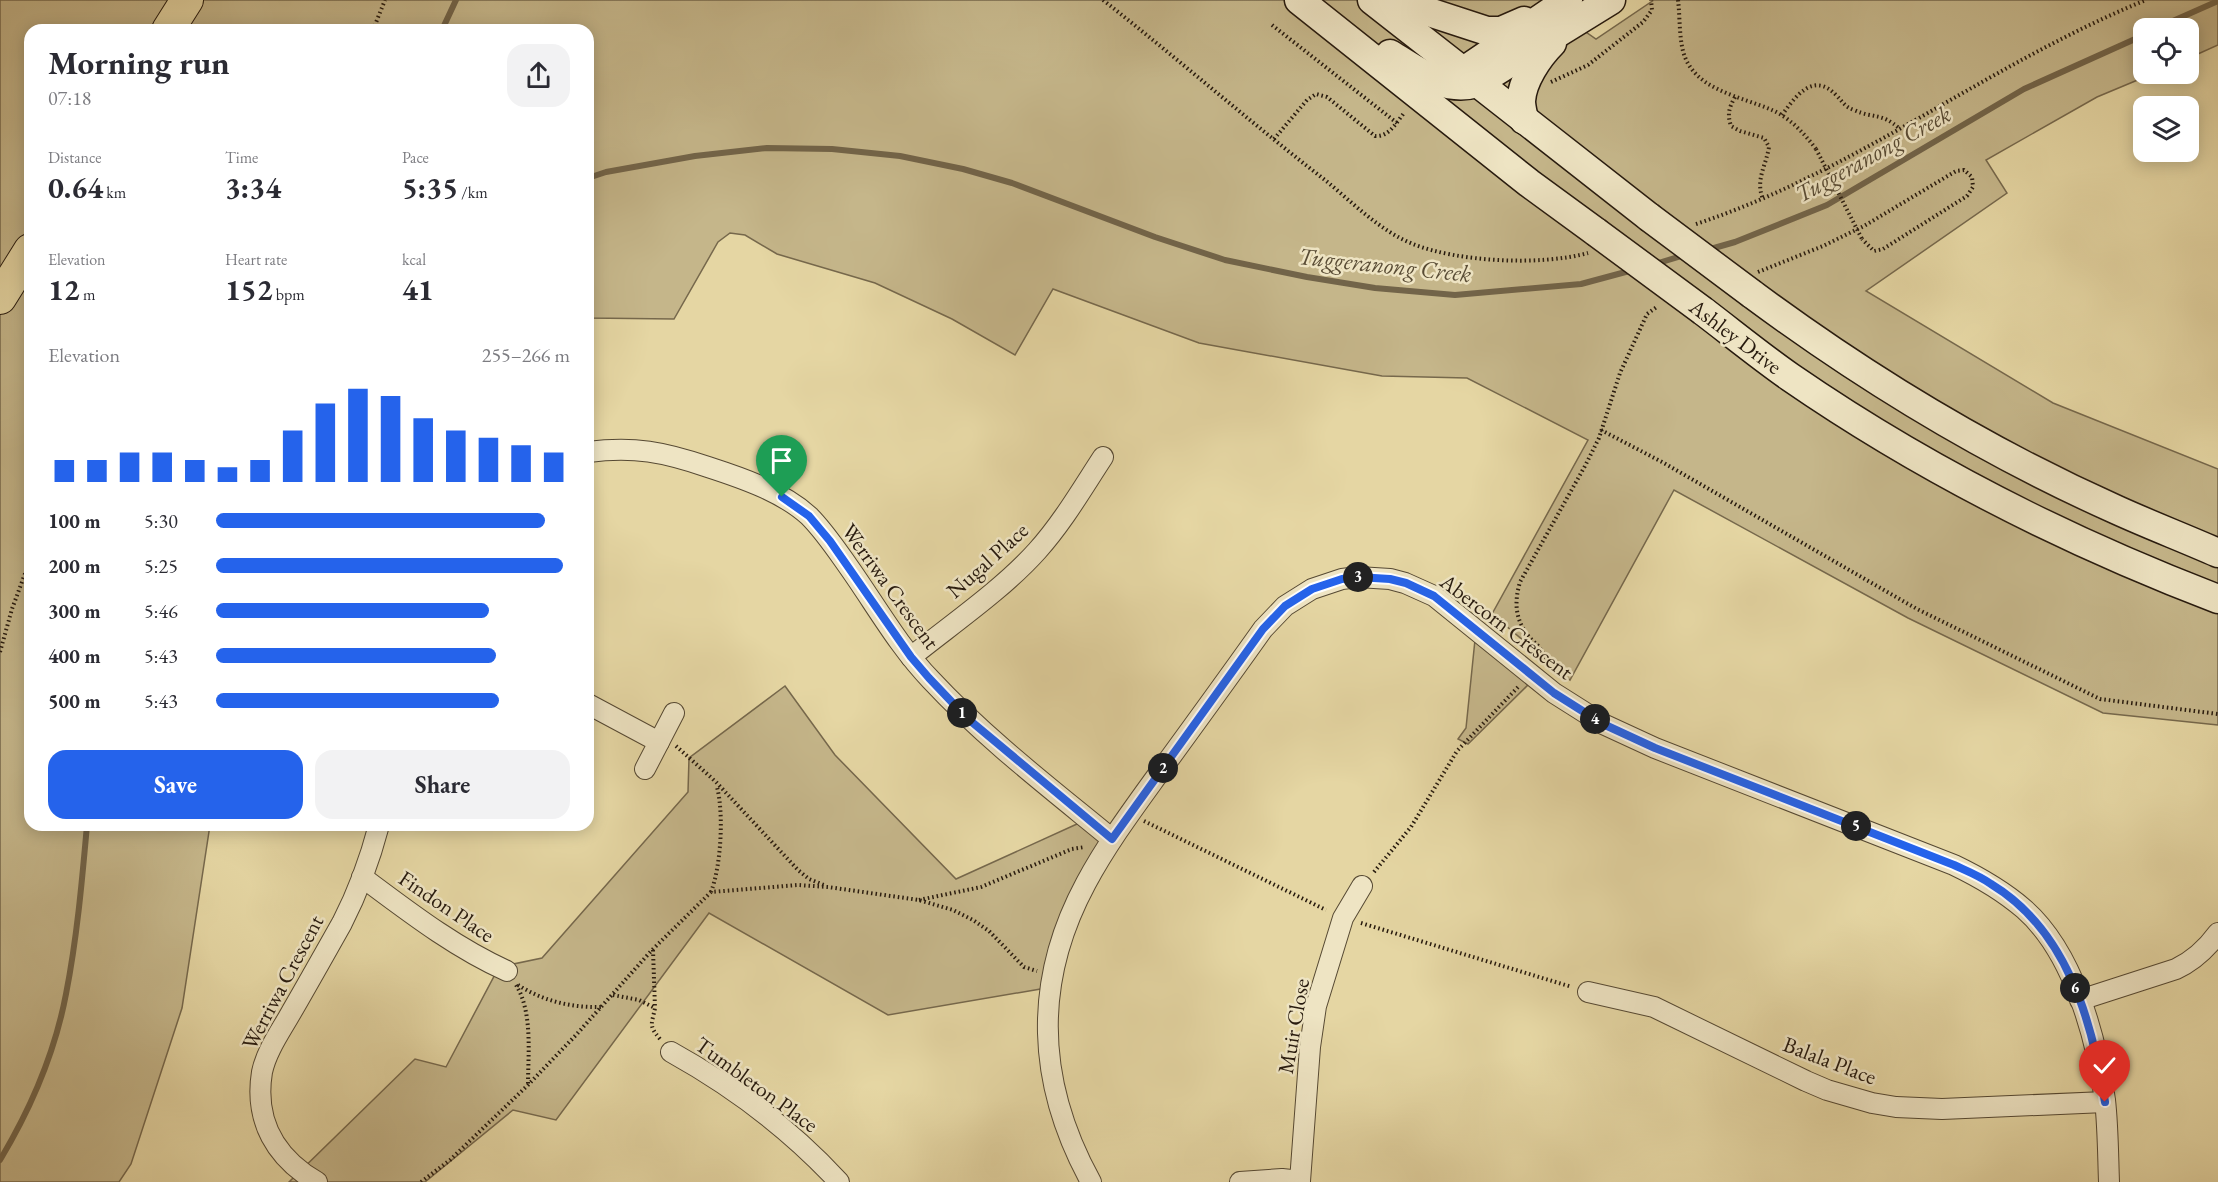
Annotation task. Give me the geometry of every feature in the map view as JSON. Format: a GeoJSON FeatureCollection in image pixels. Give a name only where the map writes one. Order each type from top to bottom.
{"type":"FeatureCollection","features":[{"type":"Feature","properties":{"kind":"main road"},"geometry":{"type":"LineString","coordinates":[[172,24],[187,0]]}},
{"type":"Feature","properties":{"kind":"main road","name":"Ashley Drive"},"geometry":{"type":"LineString","coordinates":[[1372,0],[1467,80],[1524,120],[1649,218],[1789,322],[1894,391],[2003,454],[2116,510],[2218,552]]}},
{"type":"Feature","properties":{"kind":"main road"},"geometry":{"type":"LineString","coordinates":[[1392,0],[1487,31],[1501,31],[1566,10],[1611,0]]}},
{"type":"Feature","properties":{"kind":"main road"},"geometry":{"type":"LineString","coordinates":[[1302,3],[1440,83],[1467,80],[1566,10]]}},
{"type":"Feature","properties":{"kind":"main road","name":"Ashley Drive"},"geometry":{"type":"LineString","coordinates":[[1302,3],[1503,162],[1597,242],[1703,311],[1790,376],[1907,451],[2022,512],[2126,561],[2218,599]]}},
{"type":"Feature","properties":{"kind":"main road"},"geometry":{"type":"LineString","coordinates":[[1524,120],[1521,102],[1525,83],[1547,49],[1566,10]]}},
{"type":"Feature","properties":{"kind":"main road"},"geometry":{"type":"LineString","coordinates":[[1467,80],[1463,104],[1468,116],[1503,162]]}},
{"type":"Feature","properties":{"kind":"main road"},"geometry":{"type":"LineString","coordinates":[[0,298],[24,260]]}},
{"type":"Feature","properties":{"kind":"street","name":"Werriwa Crescent"},"geometry":{"type":"LineString","coordinates":[[594,451],[630,448],[670,454],[722,471],[782,497],[809,516],[830,541],[911,657],[967,718],[1112,839]]}},
{"type":"Feature","properties":{"kind":"street","name":"Nugal Place"},"geometry":{"type":"LineString","coordinates":[[911,657],[1004,582],[1037,551],[1065,515],[1103,457]]}},
{"type":"Feature","properties":{"kind":"street","name":"Abercorn Crescent"},"geometry":{"type":"LineString","coordinates":[[1091,1182],[1062,1120],[1051,1074],[1047,1026],[1053,974],[1065,932],[1085,884],[1112,839],[1263,629],[1285,606],[1312,589],[1342,579],[1358,577],[1390,579],[1406,583],[1434,596],[1554,693],[1603,724],[1655,748],[1954,865],[1992,884],[2025,910],[2053,943],[2064,961],[2080,1000],[2099,1063],[2105,1102],[2109,1182]]}},
{"type":"Feature","properties":{"kind":"street"},"geometry":{"type":"LineString","coordinates":[[594,707],[659,742]]}},
{"type":"Feature","properties":{"kind":"street"},"geometry":{"type":"LineString","coordinates":[[645,769],[674,713]]}},
{"type":"Feature","properties":{"kind":"street","name":"Werriwa Crescent"},"geometry":{"type":"LineString","coordinates":[[317,1182],[293,1177],[266,1126],[260,1098],[262,1070],[273,1044],[342,921],[363,877],[377,831]]}},
{"type":"Feature","properties":{"kind":"street","name":"Findon Place"},"geometry":{"type":"LineString","coordinates":[[363,877],[432,929],[511,977]]}},
{"type":"Feature","properties":{"kind":"street","name":"Muir Close"},"geometry":{"type":"LineString","coordinates":[[1240,1182],[1282,1179],[1301,1182],[1310,1047],[1316,1006],[1343,918],[1362,886]]}},
{"type":"Feature","properties":{"kind":"street"},"geometry":{"type":"LineString","coordinates":[[2080,1000],[2176,969],[2188,963],[2209,945],[2218,933]]}},
{"type":"Feature","properties":{"kind":"street","name":"Balala Place"},"geometry":{"type":"LineString","coordinates":[[1588,992],[1654,1007],[1806,1081],[1827,1090],[1872,1103],[1896,1107],[1942,1109],[2105,1102]]}},
{"type":"Feature","properties":{"kind":"street","name":"Tumbleton Place"},"geometry":{"type":"LineString","coordinates":[[671,1052],[712,1075],[788,1132],[810,1151],[838,1182]]}},
{"type":"Feature","properties":{"kind":"path"},"geometry":{"type":"LineString","coordinates":[[375,24],[385,0]]}},
{"type":"Feature","properties":{"kind":"path"},"geometry":{"type":"LineString","coordinates":[[1103,0],[1384,227],[1414,244],[1454,255],[1519,260],[1575,257],[1597,242]]}},
{"type":"Feature","properties":{"kind":"path"},"geometry":{"type":"LineString","coordinates":[[1541,87],[1588,65],[1649,17],[1652,9],[1651,0]]}},
{"type":"Feature","properties":{"kind":"path"},"geometry":{"type":"LineString","coordinates":[[1678,0],[1683,51],[1689,65],[1701,80],[1735,97],[1772,110],[1808,137],[1862,239]]}},
{"type":"Feature","properties":{"kind":"path"},"geometry":{"type":"LineString","coordinates":[[1689,226],[1763,199],[1839,163],[2002,70],[2081,29],[2146,0]]}},
{"type":"Feature","properties":{"kind":"path"},"geometry":{"type":"LineString","coordinates":[[1272,25],[1397,123],[1383,136],[1375,136],[1327,97],[1316,94],[1307,100],[1274,139]]}},
{"type":"Feature","properties":{"kind":"path"},"geometry":{"type":"LineString","coordinates":[[1782,116],[1796,95],[1813,86],[1825,88],[1835,94],[1845,106],[1855,111],[1888,118],[1900,129]]}},
{"type":"Feature","properties":{"kind":"path"},"geometry":{"type":"LineString","coordinates":[[1735,97],[1729,108],[1728,118],[1731,126],[1764,138],[1769,147],[1767,160],[1759,178],[1763,199]]}},
{"type":"Feature","properties":{"kind":"path"},"geometry":{"type":"LineString","coordinates":[[1601,430],[1662,462],[1917,609],[2100,699],[2218,714]]}},
{"type":"Feature","properties":{"kind":"path"},"geometry":{"type":"LineString","coordinates":[[0,652],[24,576]]}},
{"type":"Feature","properties":{"kind":"path"},"geometry":{"type":"LineString","coordinates":[[1362,886],[1411,827],[1457,751],[1523,682]]}},
{"type":"Feature","properties":{"kind":"path"},"geometry":{"type":"LineString","coordinates":[[659,742],[668,739],[716,783],[798,870],[809,879],[828,887]]}},
{"type":"Feature","properties":{"kind":"path"},"geometry":{"type":"LineString","coordinates":[[421,1182],[450,1160],[528,1085],[653,950],[711,892],[715,881],[719,836],[719,796],[716,783]]}},
{"type":"Feature","properties":{"kind":"path"},"geometry":{"type":"LineString","coordinates":[[919,900],[981,887],[1084,846]]}},
{"type":"Feature","properties":{"kind":"path"},"geometry":{"type":"LineString","coordinates":[[711,892],[788,885],[828,887],[919,900],[953,910],[973,920],[989,931],[1029,969]]}},
{"type":"Feature","properties":{"kind":"path"},"geometry":{"type":"LineString","coordinates":[[653,950],[655,1008],[651,1022],[652,1029],[671,1052]]}},
{"type":"Feature","properties":{"kind":"path"},"geometry":{"type":"LineString","coordinates":[[511,977],[530,993],[551,1002],[574,1006],[602,1006]]}},
{"type":"Feature","properties":{"kind":"path"},"geometry":{"type":"LineString","coordinates":[[511,977],[521,995],[526,1018],[528,1085]]}},
{"type":"Feature","properties":{"kind":"path"},"geometry":{"type":"LineString","coordinates":[[612,995],[639,1000],[655,1008]]}},
{"type":"Feature","properties":{"kind":"shaded area"},"geometry":{"type":"Polygon","coordinates":[[[0,0],[1540,0],[1596,39],[1654,0],[2218,0],[2218,45],[2199,54],[2199,18],[2133,18],[2133,82],[2097,97],[1986,160],[2007,193],[1866,291],[2053,403],[2218,469],[2218,725],[2103,713],[1908,618],[1674,490],[1570,680],[1492,614],[1588,440],[1467,378],[1382,376],[1199,343],[1053,289],[1015,355],[952,319],[875,283],[777,254],[745,235],[730,233],[718,242],[674,319],[594,318],[594,24],[24,24],[24,831],[209,831],[182,1008],[131,1164],[119,1182],[0,1182],[0,0]]]}},
{"type":"Feature","properties":{"kind":"shaded area"},"geometry":{"type":"Polygon","coordinates":[[[1476,630],[1535,678],[1468,744],[1458,739],[1466,728],[1476,630]]]}},
{"type":"Feature","properties":{"kind":"shaded area"},"geometry":{"type":"Polygon","coordinates":[[[785,686],[835,755],[956,879],[1088,819],[1112,839],[1052,987],[888,1015],[709,913],[556,1120],[513,1110],[425,1182],[289,1182],[415,1059],[446,1067],[499,967],[542,958],[688,792],[689,758],[785,686]]]}},
{"type":"Feature","properties":{"kind":"waterway"},"geometry":{"type":"LineString","coordinates":[[445,24],[456,0]]}},
{"type":"Feature","properties":{"kind":"waterway","name":"Tuggeranong Creek"},"geometry":{"type":"LineString","coordinates":[[2180,18],[2218,1]]}},
{"type":"Feature","properties":{"kind":"waterway","name":"Tuggeranong Creek"},"geometry":{"type":"LineString","coordinates":[[1707,250],[1735,242],[1827,205],[2024,89],[2133,40]]}},
{"type":"Feature","properties":{"kind":"waterway","name":"Tuggeranong Creek"},"geometry":{"type":"LineString","coordinates":[[594,176],[695,156],[767,148],[832,149],[900,156],[963,169],[1012,183],[1155,237],[1225,260],[1375,288],[1455,295],[1581,284],[1633,270]]}},
{"type":"Feature","properties":{"kind":"waterway","name":"Tuggeranong Creek"},"geometry":{"type":"LineString","coordinates":[[1655,264],[1685,255]]}},
{"type":"Feature","properties":{"kind":"waterway","name":"Tuggeranong Creek"},"geometry":{"type":"LineString","coordinates":[[0,1160],[40,1080],[61,1016],[76,931],[86,831]]}},
{"type":"Feature","properties":{"kind":"route"},"geometry":{"type":"LineString","coordinates":[[782,497],[809,516],[830,541],[911,657],[967,718],[1112,839],[1263,629],[1285,606],[1312,589],[1342,579],[1358,577],[1390,579],[1406,583],[1434,596],[1554,693],[1603,724],[1655,748],[1954,865],[1992,884],[2025,910],[2053,943],[2064,961],[2080,1000],[2099,1063],[2105,1102]]}}]}
